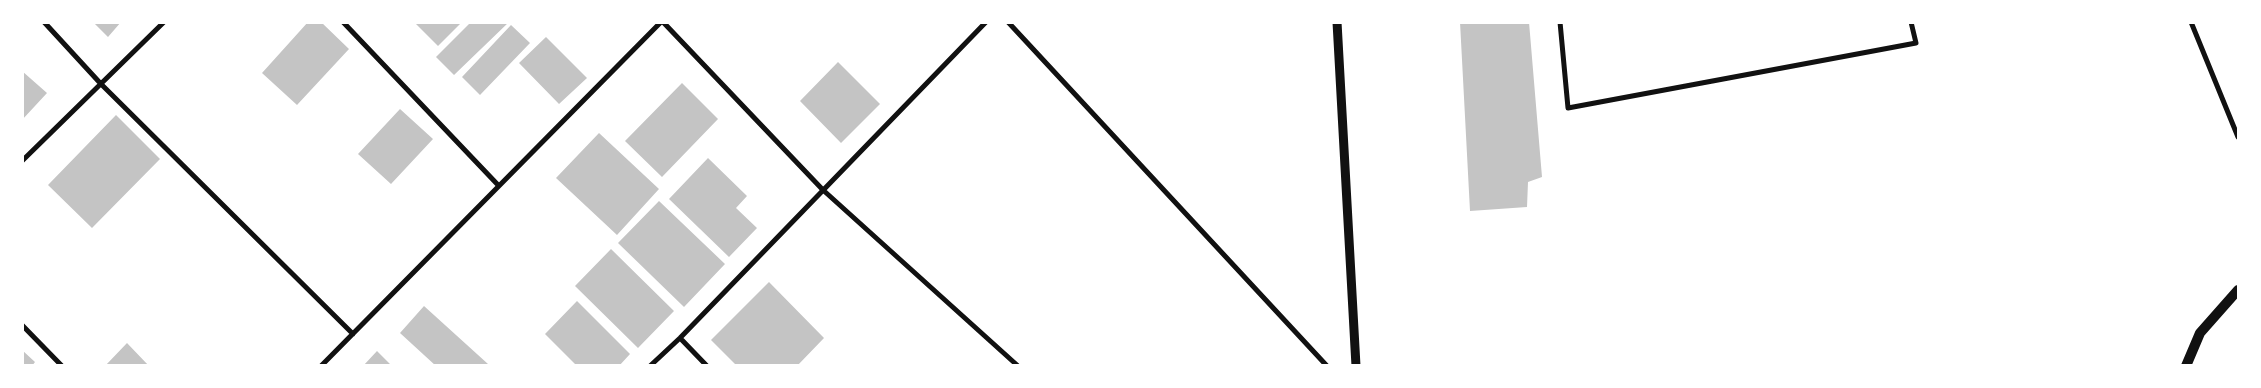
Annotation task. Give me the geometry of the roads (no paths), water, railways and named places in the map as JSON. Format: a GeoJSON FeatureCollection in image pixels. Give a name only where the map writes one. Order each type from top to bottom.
{"type":"FeatureCollection","features":[{"type":"Feature","properties":{"kind":"main road"},"geometry":{"type":"LineString","coordinates":[[2186,366],[2200,333],[2238,290]]}},
{"type":"Feature","properties":{"kind":"street"},"geometry":{"type":"LineString","coordinates":[[44,22],[101,84],[353,334]]}},
{"type":"Feature","properties":{"kind":"street"},"geometry":{"type":"LineString","coordinates":[[22,162],[164,22]]}},
{"type":"Feature","properties":{"kind":"street"},"geometry":{"type":"LineString","coordinates":[[343,22],[499,186]]}},
{"type":"Feature","properties":{"kind":"street"},"geometry":{"type":"LineString","coordinates":[[321,366],[662,22],[823,190],[1018,366]]}},
{"type":"Feature","properties":{"kind":"street"},"geometry":{"type":"LineString","coordinates":[[650,366],[680,338],[986,22]]}},
{"type":"Feature","properties":{"kind":"street"},"geometry":{"type":"LineString","coordinates":[[1008,22],[1327,366]]}},
{"type":"Feature","properties":{"kind":"street"},"geometry":{"type":"LineString","coordinates":[[1337,22],[1356,366]]}},
{"type":"Feature","properties":{"kind":"street"},"geometry":{"type":"LineString","coordinates":[[1560,22],[1568,108],[1916,43],[1911,22]]}},
{"type":"Feature","properties":{"kind":"street"},"geometry":{"type":"LineString","coordinates":[[2191,22],[2238,137]]}},
{"type":"Feature","properties":{"kind":"street"},"geometry":{"type":"LineString","coordinates":[[22,325],[62,366]]}},
{"type":"Feature","properties":{"kind":"street"},"geometry":{"type":"LineString","coordinates":[[680,338],[707,366]]}}]}
